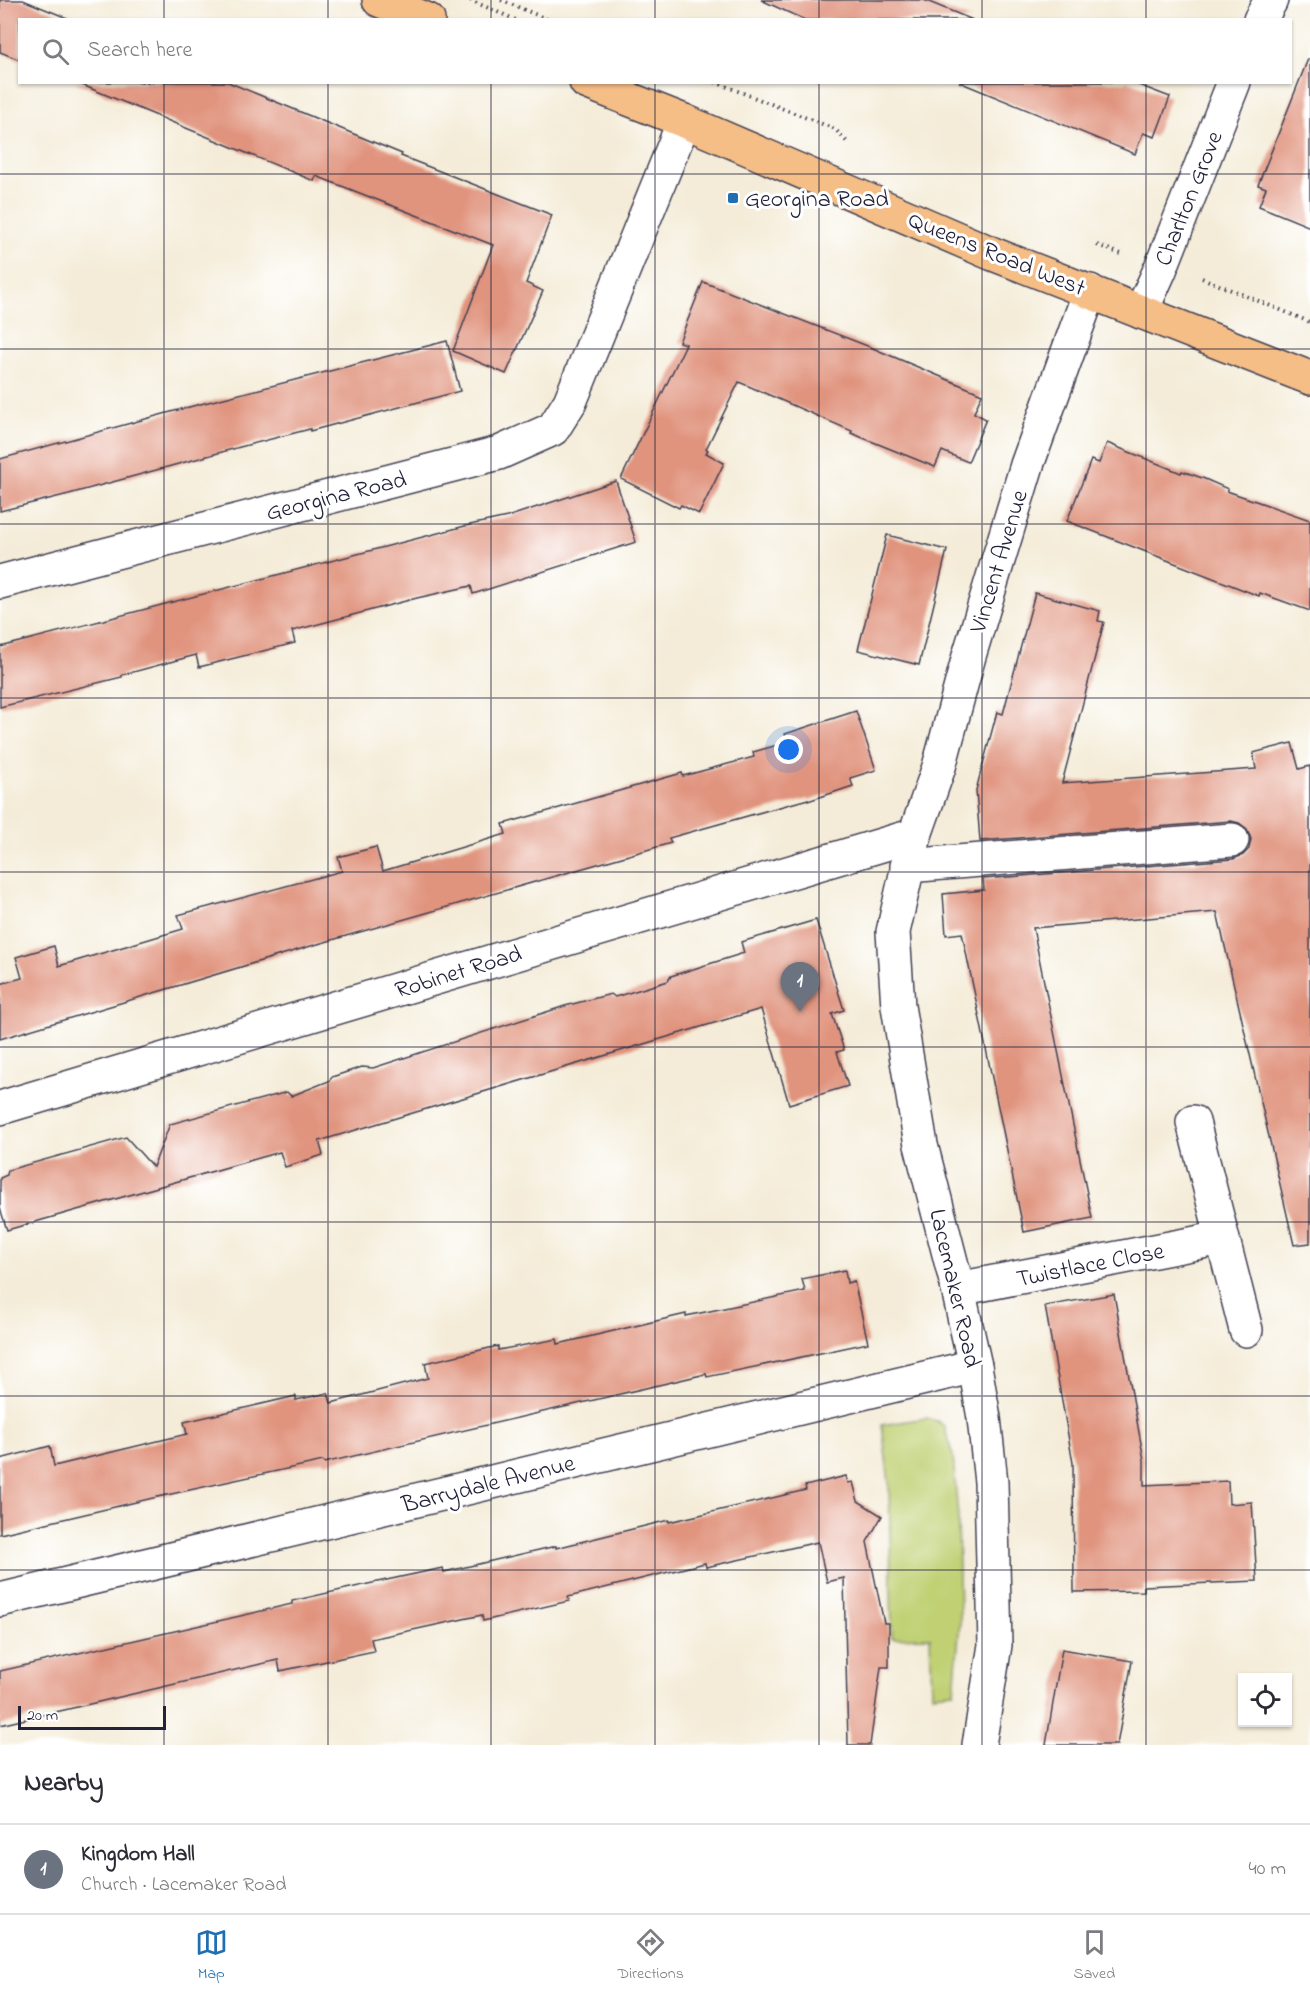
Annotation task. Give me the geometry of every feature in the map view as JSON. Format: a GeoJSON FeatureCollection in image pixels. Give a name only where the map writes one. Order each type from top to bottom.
{"type":"FeatureCollection","features":[{"type":"Feature","properties":{"kind":"main road"},"geometry":{"type":"LineString","coordinates":[[379,0],[423,18]]}},
{"type":"Feature","properties":{"kind":"main road","name":"Queens Road West"},"geometry":{"type":"LineString","coordinates":[[591,84],[993,254],[1310,378]]}},
{"type":"Feature","properties":{"kind":"street"},"geometry":{"type":"LineString","coordinates":[[1261,18],[1271,0]]}},
{"type":"Feature","properties":{"kind":"street","name":"Charlton Grove"},"geometry":{"type":"LineString","coordinates":[[1140,312],[1160,270],[1233,84]]}},
{"type":"Feature","properties":{"kind":"street","name":"Georgina Road"},"geometry":{"type":"LineString","coordinates":[[0,582],[499,453],[553,429],[570,402],[684,122]]}},
{"type":"Feature","properties":{"kind":"street","name":"Vincent Avenue"},"geometry":{"type":"LineString","coordinates":[[915,835],[939,767],[969,656],[1027,465],[1090,291]]}},
{"type":"Feature","properties":{"kind":"street","name":"Lacemaker Road"},"geometry":{"type":"LineString","coordinates":[[915,835],[893,932],[898,1006],[921,1144],[975,1366],[984,1418],[991,1482],[995,1646],[978,1745]]}},
{"type":"Feature","properties":{"kind":"street","name":"Robinet Road"},"geometry":{"type":"LineString","coordinates":[[0,1108],[915,835]]}},
{"type":"Feature","properties":{"kind":"street"},"geometry":{"type":"LineString","coordinates":[[907,866],[1232,840]]}},
{"type":"Feature","properties":{"kind":"street"},"geometry":{"type":"LineString","coordinates":[[1193,1122],[1246,1330]]}},
{"type":"Feature","properties":{"kind":"street","name":"Twistlace Close"},"geometry":{"type":"LineString","coordinates":[[958,1289],[1222,1238]]}},
{"type":"Feature","properties":{"kind":"street","name":"Barrydale Avenue"},"geometry":{"type":"LineString","coordinates":[[0,1600],[975,1366]]}},
{"type":"Feature","properties":{"kind":"path"},"geometry":{"type":"LineString","coordinates":[[470,0],[511,18]]}},
{"type":"Feature","properties":{"kind":"path"},"geometry":{"type":"LineString","coordinates":[[501,0],[544,18]]}},
{"type":"Feature","properties":{"kind":"path"},"geometry":{"type":"LineString","coordinates":[[720,84],[835,129],[850,145]]}},
{"type":"Feature","properties":{"kind":"path"},"geometry":{"type":"LineString","coordinates":[[1095,244],[1160,270],[1188,272],[1310,322]]}},
{"type":"Feature","properties":{"kind":"green space"},"geometry":{"type":"Polygon","coordinates":[[[926,1418],[944,1426],[953,1456],[958,1517],[960,1621],[954,1692],[932,1694],[930,1637],[892,1638],[889,1482],[882,1425],[926,1418]]]}},
{"type":"Feature","properties":{"kind":"building"},"geometry":{"type":"Polygon","coordinates":[[[0,0],[23,0],[67,18],[18,18],[18,59],[0,52],[0,0]]]}},
{"type":"Feature","properties":{"kind":"building"},"geometry":{"type":"Polygon","coordinates":[[[761,0],[924,0],[968,18],[801,18],[761,0]]]}},
{"type":"Feature","properties":{"kind":"building"},"geometry":{"type":"Polygon","coordinates":[[[1308,59],[1310,59],[1310,227],[1259,206],[1266,188],[1258,185],[1308,59]]]}},
{"type":"Feature","properties":{"kind":"building"},"geometry":{"type":"Polygon","coordinates":[[[80,84],[233,84],[402,154],[401,156],[552,215],[526,283],[543,291],[506,374],[453,351],[493,245],[316,176],[314,181],[80,84]]]}},
{"type":"Feature","properties":{"kind":"building"},"geometry":{"type":"Polygon","coordinates":[[[964,84],[1136,84],[1170,97],[1155,137],[1143,133],[1135,154],[964,84]]]}},
{"type":"Feature","properties":{"kind":"building"},"geometry":{"type":"Polygon","coordinates":[[[703,282],[870,347],[982,394],[974,413],[986,419],[968,462],[942,451],[935,467],[851,433],[852,431],[739,382],[706,449],[708,450],[706,453],[724,463],[699,514],[681,505],[679,508],[621,479],[686,344],[679,342],[703,282]]]}},
{"type":"Feature","properties":{"kind":"building"},"geometry":{"type":"Polygon","coordinates":[[[447,341],[460,391],[0,511],[0,459],[189,407],[447,341]]]}},
{"type":"Feature","properties":{"kind":"building"},"geometry":{"type":"Polygon","coordinates":[[[1107,443],[1181,473],[1182,471],[1205,479],[1228,489],[1227,491],[1310,520],[1310,611],[1260,593],[1259,596],[1067,521],[1091,460],[1099,463],[1107,443]]]}},
{"type":"Feature","properties":{"kind":"building"},"geometry":{"type":"Polygon","coordinates":[[[616,481],[636,542],[473,594],[471,586],[292,631],[295,643],[199,667],[196,655],[122,675],[122,677],[0,707],[0,647],[507,517],[616,481]]]}},
{"type":"Feature","properties":{"kind":"building"},"geometry":{"type":"Polygon","coordinates":[[[887,535],[947,550],[919,665],[858,650],[887,535]]]}},
{"type":"Feature","properties":{"kind":"building"},"geometry":{"type":"Polygon","coordinates":[[[1035,593],[1100,611],[1098,621],[1104,622],[1062,783],[1256,769],[1253,753],[1292,743],[1299,769],[1310,766],[1310,1243],[1294,1245],[1217,912],[1033,928],[1092,1218],[1024,1232],[962,933],[946,935],[943,894],[984,890],[983,879],[1233,859],[1243,855],[1249,849],[1251,839],[1247,829],[1231,821],[980,841],[976,790],[997,712],[1003,714],[1035,593]]]}},
{"type":"Feature","properties":{"kind":"building"},"geometry":{"type":"Polygon","coordinates":[[[856,711],[876,770],[850,778],[853,786],[808,801],[808,799],[669,838],[671,843],[311,946],[0,1039],[0,984],[22,978],[16,957],[54,946],[59,966],[183,929],[178,915],[342,871],[338,857],[376,847],[383,871],[506,834],[503,824],[682,773],[683,776],[754,757],[753,752],[788,742],[785,734],[856,711]]]}},
{"type":"Feature","properties":{"kind":"building"},"geometry":{"type":"Polygon","coordinates":[[[816,920],[844,1010],[832,1014],[844,1050],[837,1052],[848,1086],[789,1104],[761,1009],[319,1141],[323,1155],[285,1167],[280,1152],[7,1230],[0,1208],[0,1178],[7,1175],[8,1170],[126,1137],[153,1167],[170,1124],[287,1092],[291,1096],[329,1081],[332,1077],[362,1067],[373,1068],[565,1006],[611,994],[615,997],[668,981],[671,976],[744,953],[741,942],[816,920]]]}},
{"type":"Feature","properties":{"kind":"building"},"geometry":{"type":"Polygon","coordinates":[[[845,1270],[847,1283],[854,1281],[868,1343],[707,1377],[706,1374],[324,1463],[323,1461],[153,1498],[0,1534],[0,1459],[50,1446],[54,1466],[187,1434],[184,1422],[296,1396],[296,1400],[328,1393],[331,1403],[428,1378],[425,1363],[498,1346],[498,1350],[557,1339],[558,1344],[686,1314],[686,1316],[805,1291],[802,1279],[845,1270]]]}},
{"type":"Feature","properties":{"kind":"building"},"geometry":{"type":"Polygon","coordinates":[[[1114,1294],[1144,1460],[1144,1485],[1228,1481],[1229,1504],[1252,1502],[1257,1581],[1144,1586],[1144,1591],[1074,1592],[1073,1463],[1045,1306],[1114,1294]]]}},
{"type":"Feature","properties":{"kind":"building"},"geometry":{"type":"Polygon","coordinates":[[[846,1476],[848,1483],[853,1482],[858,1501],[882,1516],[867,1542],[884,1623],[889,1623],[889,1667],[881,1667],[870,1745],[848,1745],[844,1578],[827,1582],[818,1542],[706,1567],[705,1563],[568,1597],[569,1601],[483,1621],[482,1615],[371,1639],[374,1651],[280,1671],[278,1660],[0,1725],[0,1671],[292,1604],[292,1601],[368,1584],[443,1568],[444,1572],[556,1546],[556,1548],[669,1520],[669,1522],[806,1490],[805,1486],[846,1476]]]}},
{"type":"Feature","properties":{"kind":"building"},"geometry":{"type":"Polygon","coordinates":[[[1062,1649],[1132,1661],[1117,1745],[1046,1745],[1062,1649]]]}},
{"type":"Feature","properties":{"kind":"place","name":"Georgina Road"},"geometry":{"type":"Point","coordinates":[733,198]}},
{"type":"Feature","properties":{"kind":"place","name":"Kingdom Hall"},"geometry":{"type":"Point","coordinates":[800,1012]}}]}
